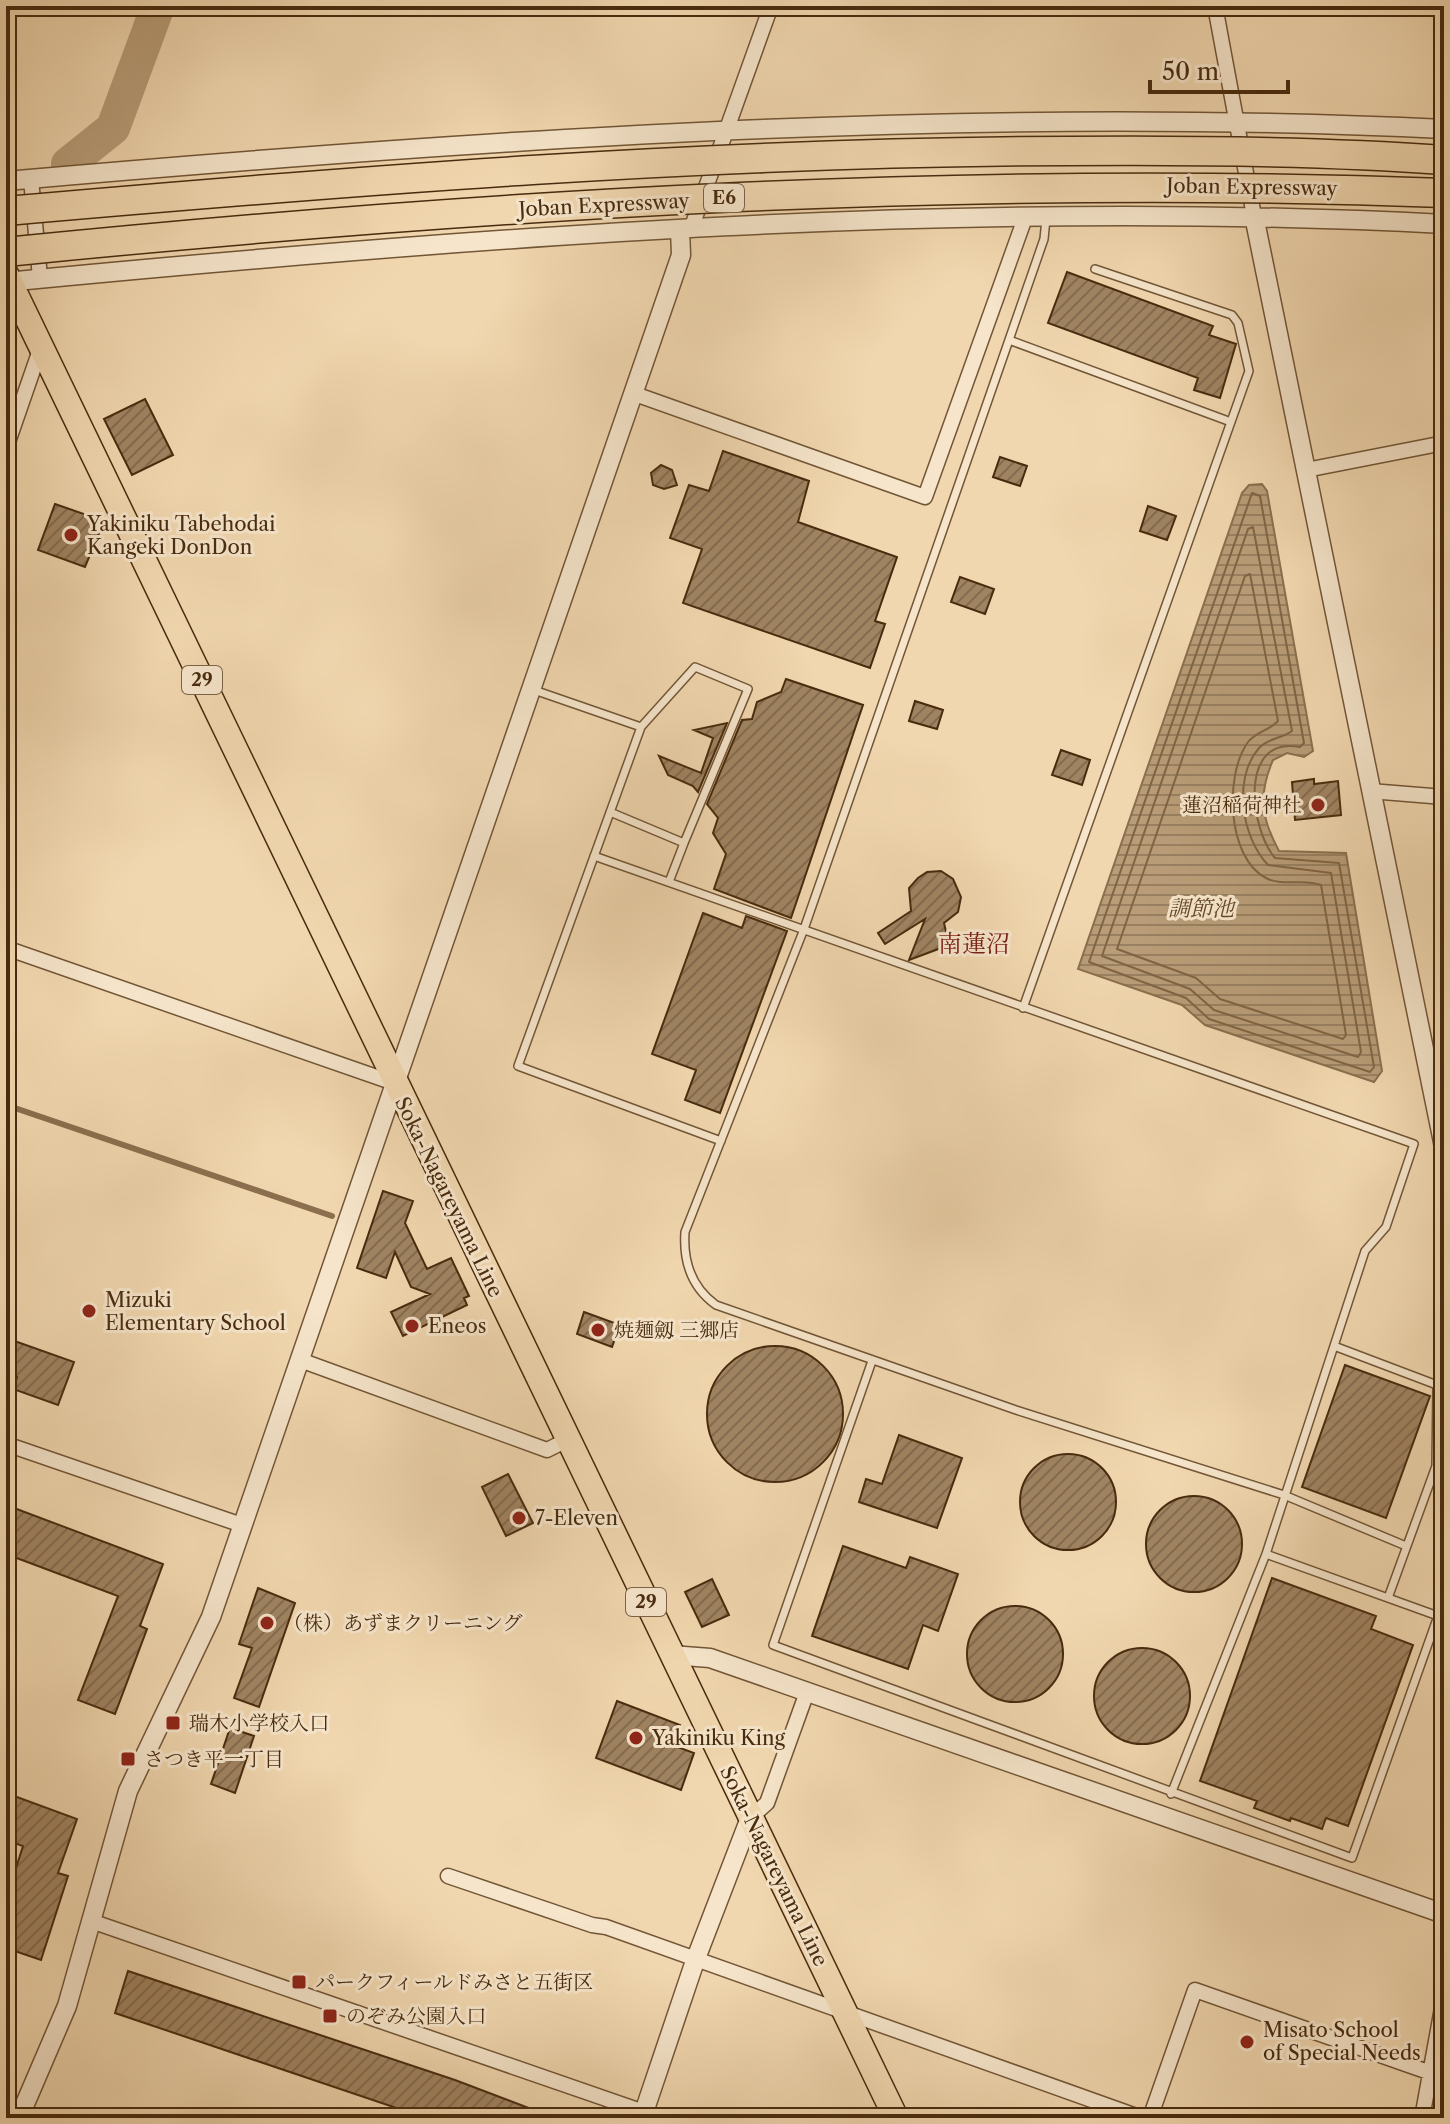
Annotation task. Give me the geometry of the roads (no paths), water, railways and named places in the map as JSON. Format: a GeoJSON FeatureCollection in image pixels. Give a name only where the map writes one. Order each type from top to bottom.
{"type":"FeatureCollection","features":[{"type":"Feature","properties":{"kind":"highway","name":"Joban Expressway"},"geometry":{"type":"LineString","coordinates":[[6,211],[526,170],[775,157],[1208,151],[1444,160]]}},
{"type":"Feature","properties":{"kind":"highway","name":"Joban Expressway"},"geometry":{"type":"LineString","coordinates":[[6,252],[503,211],[780,195],[1141,186],[1309,186],[1444,193]]}},
{"type":"Feature","properties":{"kind":"main road","name":"Soka-Nagareyama Line"},"geometry":{"type":"LineString","coordinates":[[7,279],[896,2118]]}},
{"type":"Feature","properties":{"kind":"street"},"geometry":{"type":"LineString","coordinates":[[19,2118],[67,2006],[128,1791],[202,1639],[534,690],[682,251],[685,229],[771,6]]}},
{"type":"Feature","properties":{"kind":"street"},"geometry":{"type":"LineString","coordinates":[[1215,6],[1235,122],[1444,1147]]}},
{"type":"Feature","properties":{"kind":"street"},"geometry":{"type":"LineString","coordinates":[[6,181],[329,154],[655,132],[1034,121],[1235,122],[1444,129]]}},
{"type":"Feature","properties":{"kind":"street"},"geometry":{"type":"LineString","coordinates":[[31,179],[40,278]]}},
{"type":"Feature","properties":{"kind":"street"},"geometry":{"type":"LineString","coordinates":[[7,279],[220,259],[685,229],[1047,217],[1254,216],[1444,224]]}},
{"type":"Feature","properties":{"kind":"street"},"geometry":{"type":"LineString","coordinates":[[632,393],[925,497],[1025,218]]}},
{"type":"Feature","properties":{"kind":"street"},"geometry":{"type":"LineString","coordinates":[[6,448],[41,347]]}},
{"type":"Feature","properties":{"kind":"street"},"geometry":{"type":"LineString","coordinates":[[1306,470],[1444,443]]}},
{"type":"Feature","properties":{"kind":"street"},"geometry":{"type":"LineString","coordinates":[[1370,791],[1444,797]]}},
{"type":"Feature","properties":{"kind":"street"},"geometry":{"type":"LineString","coordinates":[[6,948],[395,1085]]}},
{"type":"Feature","properties":{"kind":"street"},"geometry":{"type":"LineString","coordinates":[[300,1360],[547,1450],[567,1440]]}},
{"type":"Feature","properties":{"kind":"street"},"geometry":{"type":"LineString","coordinates":[[6,1444],[242,1525]]}},
{"type":"Feature","properties":{"kind":"street"},"geometry":{"type":"LineString","coordinates":[[671,1655],[710,1658],[1444,1914]]}},
{"type":"Feature","properties":{"kind":"street"},"geometry":{"type":"LineString","coordinates":[[91,1921],[643,2115],[695,1961],[750,1818],[767,1803],[807,1692]]}},
{"type":"Feature","properties":{"kind":"street"},"geometry":{"type":"LineString","coordinates":[[448,1876],[606,1927],[1142,2118]]}},
{"type":"Feature","properties":{"kind":"street"},"geometry":{"type":"LineString","coordinates":[[1150,2118],[1195,1990],[1431,2073]]}},
{"type":"Feature","properties":{"kind":"street"},"geometry":{"type":"LineString","coordinates":[[1422,2118],[1444,1997]]}},
{"type":"Feature","properties":{"kind":"lane"},"geometry":{"type":"LineString","coordinates":[[1047,217],[1044,239],[804,929],[685,1232],[684,1253],[695,1284],[716,1305],[872,1361],[1284,1495],[1406,1546]]}},
{"type":"Feature","properties":{"kind":"lane"},"geometry":{"type":"LineString","coordinates":[[1023,1008],[1249,371],[1238,323],[1232,315],[1095,269]]}},
{"type":"Feature","properties":{"kind":"lane"},"geometry":{"type":"LineString","coordinates":[[1009,340],[1231,422]]}},
{"type":"Feature","properties":{"kind":"lane"},"geometry":{"type":"LineString","coordinates":[[669,882],[748,689],[695,667],[641,727],[518,1066],[721,1141]]}},
{"type":"Feature","properties":{"kind":"lane"},"geometry":{"type":"LineString","coordinates":[[534,690],[641,727]]}},
{"type":"Feature","properties":{"kind":"lane"},"geometry":{"type":"LineString","coordinates":[[610,812],[684,843]]}},
{"type":"Feature","properties":{"kind":"lane"},"geometry":{"type":"LineString","coordinates":[[594,856],[1414,1144],[1386,1227],[1365,1251],[1266,1554],[1171,1794]]}},
{"type":"Feature","properties":{"kind":"lane"},"geometry":{"type":"LineString","coordinates":[[1334,1346],[1437,1385],[1436,1466],[1388,1598]]}},
{"type":"Feature","properties":{"kind":"lane"},"geometry":{"type":"LineString","coordinates":[[872,1361],[773,1645],[1171,1794],[1352,1858],[1438,1616],[1266,1554]]}},
{"type":"Feature","properties":{"kind":"water","name":"調節池"},"geometry":{"type":"Polygon","coordinates":[[[1262,484],[1267,491],[1313,751],[1304,757],[1287,753],[1273,760],[1265,784],[1265,817],[1279,851],[1346,853],[1382,1071],[1374,1082],[1205,1025],[1182,1005],[1078,969],[1242,493],[1249,485],[1262,484]]]}},
{"type":"Feature","properties":{"kind":"waterway"},"geometry":{"type":"LineString","coordinates":[[68,164],[113,128],[158,6]]}},
{"type":"Feature","properties":{"kind":"waterway"},"geometry":{"type":"LineString","coordinates":[[6,1105],[332,1216]]}},
{"type":"Feature","properties":{"kind":"place","name":"Yakiniku Tabehodai Kangeki DonDon"},"geometry":{"type":"Point","coordinates":[71,535]}},
{"type":"Feature","properties":{"kind":"place","name":"蓮沼稲荷神社"},"geometry":{"type":"Point","coordinates":[1318,805]}},
{"type":"Feature","properties":{"kind":"place","name":"Mizuki Elementary School"},"geometry":{"type":"Point","coordinates":[89,1311]}},
{"type":"Feature","properties":{"kind":"place","name":"Eneos"},"geometry":{"type":"Point","coordinates":[412,1326]}},
{"type":"Feature","properties":{"kind":"place","name":"焼麺劔 三郷店"},"geometry":{"type":"Point","coordinates":[598,1330]}},
{"type":"Feature","properties":{"kind":"place","name":"7-Eleven"},"geometry":{"type":"Point","coordinates":[519,1518]}},
{"type":"Feature","properties":{"kind":"place","name":"（株）あずまクリーニング"},"geometry":{"type":"Point","coordinates":[267,1623]}},
{"type":"Feature","properties":{"kind":"place","name":"瑞木小学校入口"},"geometry":{"type":"Point","coordinates":[173,1723]}},
{"type":"Feature","properties":{"kind":"place","name":"Yakiniku King"},"geometry":{"type":"Point","coordinates":[636,1738]}},
{"type":"Feature","properties":{"kind":"place","name":"さつき平一丁目"},"geometry":{"type":"Point","coordinates":[128,1759]}},
{"type":"Feature","properties":{"kind":"place","name":"パークフィールドみさと五街区"},"geometry":{"type":"Point","coordinates":[299,1982]}},
{"type":"Feature","properties":{"kind":"place","name":"のぞみ公園入口"},"geometry":{"type":"Point","coordinates":[330,2016]}},
{"type":"Feature","properties":{"kind":"place","name":"Misato School of Special Needs"},"geometry":{"type":"Point","coordinates":[1247,2042]}},
{"type":"Feature","properties":{"kind":"district","name":"南蓮沼"},"geometry":{"type":"Point","coordinates":[974,943]}}]}
